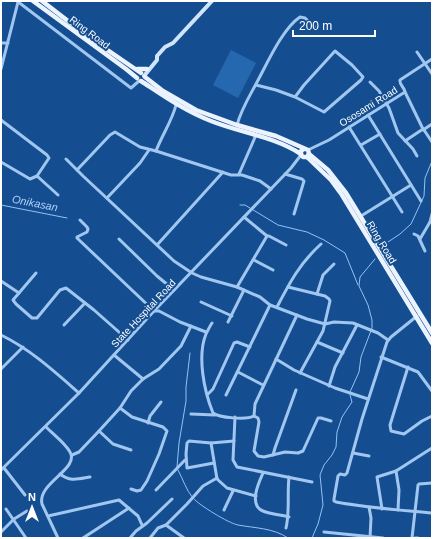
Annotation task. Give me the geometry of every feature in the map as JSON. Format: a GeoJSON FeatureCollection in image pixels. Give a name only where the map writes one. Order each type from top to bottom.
{"type":"FeatureCollection","features":[{"type":"Feature","properties":{"kind":"main road","name":"Ring Road"},"geometry":{"type":"LineString","coordinates":[[33,1],[126,69],[138,80],[176,105],[212,121],[283,144],[305,154],[338,189],[417,316],[432,343]]}},
{"type":"Feature","properties":{"kind":"main road","name":"Ring Road"},"geometry":{"type":"LineString","coordinates":[[42,1],[163,91],[196,110],[237,125],[276,136],[305,154],[334,177],[346,192],[432,333]]}},
{"type":"Feature","properties":{"kind":"main road"},"geometry":{"type":"LineString","coordinates":[[134,68],[148,68]]}},
{"type":"Feature","properties":{"kind":"main road"},"geometry":{"type":"LineString","coordinates":[[138,74],[143,75],[144,80],[138,80],[138,74]]}},
{"type":"Feature","properties":{"kind":"street"},"geometry":{"type":"LineString","coordinates":[[143,75],[157,60],[157,56],[165,47],[173,43],[212,1]]}},
{"type":"Feature","properties":{"kind":"street"},"geometry":{"type":"LineString","coordinates":[[1,69],[17,2],[131,88],[138,80]]}},
{"type":"Feature","properties":{"kind":"street"},"geometry":{"type":"LineString","coordinates":[[237,125],[242,111],[286,31],[300,17],[305,18],[316,29]]}},
{"type":"Feature","properties":{"kind":"street"},"geometry":{"type":"LineString","coordinates":[[1,43],[8,43]]}},
{"type":"Feature","properties":{"kind":"street"},"geometry":{"type":"LineString","coordinates":[[256,85],[296,97],[324,112],[363,77],[352,65],[335,51],[304,85],[296,97]]}},
{"type":"Feature","properties":{"kind":"street"},"geometry":{"type":"LineString","coordinates":[[418,52],[432,74]]}},
{"type":"Feature","properties":{"kind":"street","name":"Ososami Road"},"geometry":{"type":"LineString","coordinates":[[305,154],[314,147],[405,92],[400,80],[432,59]]}},
{"type":"Feature","properties":{"kind":"street"},"geometry":{"type":"LineString","coordinates":[[370,82],[386,103],[398,133],[413,148],[417,156]]}},
{"type":"Feature","properties":{"kind":"street"},"geometry":{"type":"LineString","coordinates":[[405,92],[423,129],[432,142]]}},
{"type":"Feature","properties":{"kind":"street"},"geometry":{"type":"LineString","coordinates":[[156,151],[176,105]]}},
{"type":"Feature","properties":{"kind":"street"},"geometry":{"type":"LineString","coordinates":[[368,115],[421,201]]}},
{"type":"Feature","properties":{"kind":"street"},"geometry":{"type":"LineString","coordinates":[[1,120],[48,155],[46,163],[34,178],[28,178],[1,162]]}},
{"type":"Feature","properties":{"kind":"street"},"geometry":{"type":"LineString","coordinates":[[405,141],[432,124]]}},
{"type":"Feature","properties":{"kind":"street"},"geometry":{"type":"LineString","coordinates":[[349,127],[402,212]]}},
{"type":"Feature","properties":{"kind":"street"},"geometry":{"type":"LineString","coordinates":[[77,170],[110,135],[115,132],[140,147],[231,175],[239,174],[260,181],[271,188]]}},
{"type":"Feature","properties":{"kind":"street"},"geometry":{"type":"LineString","coordinates":[[361,145],[380,134]]}},
{"type":"Feature","properties":{"kind":"street"},"geometry":{"type":"LineString","coordinates":[[239,174],[256,135]]}},
{"type":"Feature","properties":{"kind":"street"},"geometry":{"type":"LineString","coordinates":[[107,198],[140,163],[149,150]]}},
{"type":"Feature","properties":{"kind":"street","name":"State Hospital Road"},"geometry":{"type":"LineString","coordinates":[[2,469],[79,393],[154,311],[305,154]]}},
{"type":"Feature","properties":{"kind":"street"},"geometry":{"type":"LineString","coordinates":[[66,159],[174,261],[192,272],[201,277],[237,287],[260,296],[270,305],[297,315],[325,324],[328,322],[342,321],[352,323],[374,331],[388,340]]}},
{"type":"Feature","properties":{"kind":"street"},"geometry":{"type":"LineString","coordinates":[[156,244],[223,172]]}},
{"type":"Feature","properties":{"kind":"street"},"geometry":{"type":"LineString","coordinates":[[285,174],[304,181],[294,214]]}},
{"type":"Feature","properties":{"kind":"street"},"geometry":{"type":"LineString","coordinates":[[37,176],[58,195]]}},
{"type":"Feature","properties":{"kind":"street"},"geometry":{"type":"LineString","coordinates":[[361,216],[411,185]]}},
{"type":"Feature","properties":{"kind":"street"},"geometry":{"type":"LineString","coordinates":[[420,239],[431,222],[432,214]]}},
{"type":"Feature","properties":{"kind":"street"},"geometry":{"type":"LineString","coordinates":[[244,217],[267,236],[286,245]]}},
{"type":"Feature","properties":{"kind":"street"},"geometry":{"type":"LineString","coordinates":[[80,220],[88,229],[87,232],[77,238],[154,311],[158,311],[206,332]]}},
{"type":"Feature","properties":{"kind":"street"},"geometry":{"type":"LineString","coordinates":[[414,234],[420,239],[425,251]]}},
{"type":"Feature","properties":{"kind":"street"},"geometry":{"type":"LineString","coordinates":[[237,287],[267,236]]}},
{"type":"Feature","properties":{"kind":"street"},"geometry":{"type":"LineString","coordinates":[[119,239],[157,276],[174,290]]}},
{"type":"Feature","properties":{"kind":"street"},"geometry":{"type":"LineString","coordinates":[[277,307],[292,278],[306,259],[321,244]]}},
{"type":"Feature","properties":{"kind":"street"},"geometry":{"type":"LineString","coordinates":[[254,260],[272,270]]}},
{"type":"Feature","properties":{"kind":"street"},"geometry":{"type":"LineString","coordinates":[[317,294],[323,275],[334,264]]}},
{"type":"Feature","properties":{"kind":"street"},"geometry":{"type":"LineString","coordinates":[[36,273],[14,299],[14,302],[34,319],[37,318],[60,290],[64,288],[69,290],[128,340]]}},
{"type":"Feature","properties":{"kind":"street"},"geometry":{"type":"LineString","coordinates":[[1,281],[19,293]]}},
{"type":"Feature","properties":{"kind":"street"},"geometry":{"type":"LineString","coordinates":[[288,287],[328,297],[330,301],[323,331],[300,373]]}},
{"type":"Feature","properties":{"kind":"street"},"geometry":{"type":"LineString","coordinates":[[228,322],[244,290]]}},
{"type":"Feature","properties":{"kind":"street"},"geometry":{"type":"LineString","coordinates":[[201,302],[232,316]]}},
{"type":"Feature","properties":{"kind":"street"},"geometry":{"type":"LineString","coordinates":[[64,325],[85,303]]}},
{"type":"Feature","properties":{"kind":"street"},"geometry":{"type":"LineString","coordinates":[[226,395],[270,305]]}},
{"type":"Feature","properties":{"kind":"street"},"geometry":{"type":"LineString","coordinates":[[254,416],[255,404],[263,385],[297,315]]}},
{"type":"Feature","properties":{"kind":"street"},"geometry":{"type":"LineString","coordinates":[[417,316],[388,340],[368,399],[347,474],[339,474],[337,478],[334,501],[369,508],[432,513]]}},
{"type":"Feature","properties":{"kind":"street"},"geometry":{"type":"LineString","coordinates":[[212,323],[206,332],[202,355],[202,366],[208,394],[215,415]]}},
{"type":"Feature","properties":{"kind":"street"},"geometry":{"type":"LineString","coordinates":[[329,386],[335,367],[357,325]]}},
{"type":"Feature","properties":{"kind":"street"},"geometry":{"type":"LineString","coordinates":[[72,455],[79,452],[99,431],[120,408],[131,391],[143,379],[155,373],[181,346],[191,326]]}},
{"type":"Feature","properties":{"kind":"street"},"geometry":{"type":"LineString","coordinates":[[1,335],[23,347],[79,393]]}},
{"type":"Feature","properties":{"kind":"street"},"geometry":{"type":"LineString","coordinates":[[208,394],[213,389],[234,343],[237,342],[250,347]]}},
{"type":"Feature","properties":{"kind":"street"},"geometry":{"type":"LineString","coordinates":[[316,342],[343,353]]}},
{"type":"Feature","properties":{"kind":"street"},"geometry":{"type":"LineString","coordinates":[[1,369],[23,347]]}},
{"type":"Feature","properties":{"kind":"street"},"geometry":{"type":"LineString","coordinates":[[114,355],[143,379]]}},
{"type":"Feature","properties":{"kind":"street"},"geometry":{"type":"LineString","coordinates":[[381,357],[408,367],[421,374],[432,391]]}},
{"type":"Feature","properties":{"kind":"street"},"geometry":{"type":"LineString","coordinates":[[276,359],[300,373],[329,386],[368,399]]}},
{"type":"Feature","properties":{"kind":"street"},"geometry":{"type":"LineString","coordinates":[[408,367],[390,425],[390,430],[404,434],[422,421],[432,416]]}},
{"type":"Feature","properties":{"kind":"street"},"geometry":{"type":"LineString","coordinates":[[238,372],[263,385]]}},
{"type":"Feature","properties":{"kind":"street"},"geometry":{"type":"LineString","coordinates":[[273,455],[296,390]]}},
{"type":"Feature","properties":{"kind":"street"},"geometry":{"type":"LineString","coordinates":[[148,423],[150,416],[161,402]]}},
{"type":"Feature","properties":{"kind":"street"},"geometry":{"type":"LineString","coordinates":[[120,408],[132,417],[165,428],[167,431],[155,465],[143,488],[137,491],[131,489]]}},
{"type":"Feature","properties":{"kind":"street"},"geometry":{"type":"LineString","coordinates":[[192,414],[249,418],[254,416]]}},
{"type":"Feature","properties":{"kind":"street"},"geometry":{"type":"LineString","coordinates":[[254,416],[258,418],[259,422],[255,446],[256,454],[264,457],[285,452],[301,453],[318,418],[331,421]]}},
{"type":"Feature","properties":{"kind":"street"},"geometry":{"type":"LineString","coordinates":[[235,417],[233,460],[237,467],[312,482]]}},
{"type":"Feature","properties":{"kind":"street"},"geometry":{"type":"LineString","coordinates":[[46,427],[72,455],[72,461],[70,464],[49,486],[41,501],[58,538]]}},
{"type":"Feature","properties":{"kind":"street"},"geometry":{"type":"LineString","coordinates":[[99,431],[113,444],[131,450]]}},
{"type":"Feature","properties":{"kind":"street"},"geometry":{"type":"LineString","coordinates":[[214,463],[189,468],[186,467],[188,442],[211,443],[234,441]]}},
{"type":"Feature","properties":{"kind":"street"},"geometry":{"type":"LineString","coordinates":[[211,443],[216,478],[227,488],[233,491],[256,496]]}},
{"type":"Feature","properties":{"kind":"street"},"geometry":{"type":"LineString","coordinates":[[382,509],[377,477],[396,471],[432,448]]}},
{"type":"Feature","properties":{"kind":"street"},"geometry":{"type":"LineString","coordinates":[[353,453],[369,456]]}},
{"type":"Feature","properties":{"kind":"street"},"geometry":{"type":"LineString","coordinates":[[156,490],[186,459]]}},
{"type":"Feature","properties":{"kind":"street"},"geometry":{"type":"LineString","coordinates":[[2,469],[25,495]]}},
{"type":"Feature","properties":{"kind":"street"},"geometry":{"type":"LineString","coordinates":[[396,471],[398,510]]}},
{"type":"Feature","properties":{"kind":"street"},"geometry":{"type":"LineString","coordinates":[[263,473],[258,485],[256,496],[259,507],[263,511],[288,517]]}},
{"type":"Feature","properties":{"kind":"street"},"geometry":{"type":"LineString","coordinates":[[60,474],[65,478],[74,480],[90,477]]}},
{"type":"Feature","properties":{"kind":"street"},"geometry":{"type":"LineString","coordinates":[[286,528],[290,477]]}},
{"type":"Feature","properties":{"kind":"street"},"geometry":{"type":"LineString","coordinates":[[150,538],[158,528],[166,525],[203,486],[216,478]]}},
{"type":"Feature","properties":{"kind":"street"},"geometry":{"type":"LineString","coordinates":[[412,538],[418,484],[432,483]]}},
{"type":"Feature","properties":{"kind":"street"},"geometry":{"type":"LineString","coordinates":[[224,510],[233,491]]}},
{"type":"Feature","properties":{"kind":"street"},"geometry":{"type":"LineString","coordinates":[[48,516],[116,499],[122,501],[138,516],[142,525]]}},
{"type":"Feature","properties":{"kind":"street"},"geometry":{"type":"LineString","coordinates":[[130,538],[142,525],[147,523],[172,499]]}},
{"type":"Feature","properties":{"kind":"street"},"geometry":{"type":"LineString","coordinates":[[83,538],[129,508]]}},
{"type":"Feature","properties":{"kind":"street"},"geometry":{"type":"LineString","coordinates":[[369,508],[371,518],[370,537]]}},
{"type":"Feature","properties":{"kind":"street"},"geometry":{"type":"LineString","coordinates":[[6,509],[26,538]]}},
{"type":"Feature","properties":{"kind":"street"},"geometry":{"type":"LineString","coordinates":[[1,532],[14,519],[27,511]]}},
{"type":"Feature","properties":{"kind":"street"},"geometry":{"type":"LineString","coordinates":[[166,525],[184,538]]}},
{"type":"Feature","properties":{"kind":"street"},"geometry":{"type":"LineString","coordinates":[[324,532],[383,538]]}},
{"type":"Feature","properties":{"kind":"shaded area"},"geometry":{"type":"Polygon","coordinates":[[[231,50],[256,63],[238,98],[213,85],[231,50]]]}},
{"type":"Feature","properties":{"kind":"waterway"},"geometry":{"type":"LineString","coordinates":[[385,244],[400,234],[411,224],[424,196],[425,178],[432,161]]}},
{"type":"Feature","properties":{"kind":"waterway","name":"Onikasan"},"geometry":{"type":"LineString","coordinates":[[1,205],[67,218]]}},
{"type":"Feature","properties":{"kind":"waterway"},"geometry":{"type":"LineString","coordinates":[[240,205],[245,205],[278,225],[307,232],[324,240],[345,253],[358,285]]}},
{"type":"Feature","properties":{"kind":"waterway"},"geometry":{"type":"LineString","coordinates":[[350,392],[359,372],[361,357],[372,328],[372,320],[368,305],[359,286],[360,277],[375,259]]}},
{"type":"Feature","properties":{"kind":"waterway"},"geometry":{"type":"LineString","coordinates":[[177,467],[179,443],[186,401],[190,353]]}},
{"type":"Feature","properties":{"kind":"waterway"},"geometry":{"type":"LineString","coordinates":[[312,538],[318,524],[323,505],[320,475],[324,465],[336,447],[337,432],[342,417],[352,402],[350,395]]}},
{"type":"Feature","properties":{"kind":"waterway"},"geometry":{"type":"LineString","coordinates":[[178,470],[186,488],[193,498],[201,505],[233,524],[270,530],[288,538]]}}]}
